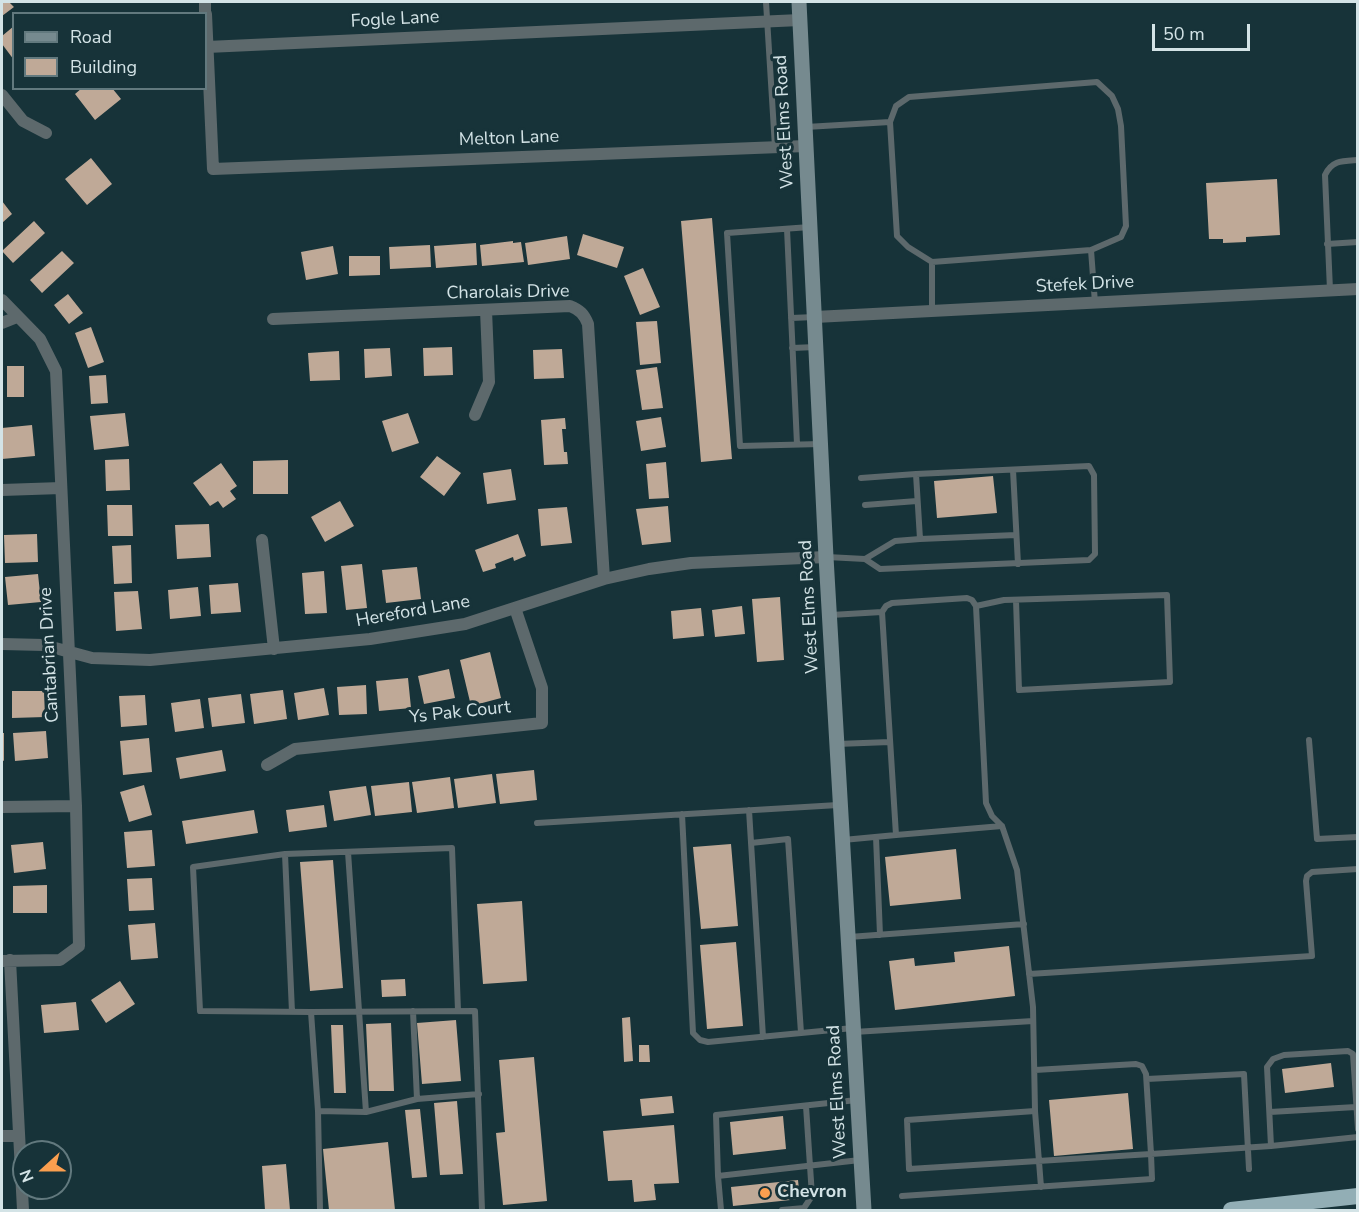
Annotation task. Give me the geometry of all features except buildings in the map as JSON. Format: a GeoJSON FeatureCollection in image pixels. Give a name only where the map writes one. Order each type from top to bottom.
{"type":"FeatureCollection","features":[{"type":"Feature","properties":{"kind":"highway"},"geometry":{"type":"LineString","coordinates":[[1231,1210],[1314,1206],[1358,1196]]}},
{"type":"Feature","properties":{"kind":"main road","name":"West Elms Road"},"geometry":{"type":"LineString","coordinates":[[799,2],[826,557],[864,1210]]}},
{"type":"Feature","properties":{"kind":"street","name":"Fogle Lane"},"geometry":{"type":"LineString","coordinates":[[207,47],[800,20]]}},
{"type":"Feature","properties":{"kind":"street","name":"Melton Lane"},"geometry":{"type":"LineString","coordinates":[[207,47],[213,169],[806,146]]}},
{"type":"Feature","properties":{"kind":"street"},"geometry":{"type":"LineString","coordinates":[[2,95],[23,121],[46,133]]}},
{"type":"Feature","properties":{"kind":"street","name":"Stefek Drive"},"geometry":{"type":"LineString","coordinates":[[814,316],[1358,289]]}},
{"type":"Feature","properties":{"kind":"street","name":"Cantabrian Drive"},"geometry":{"type":"LineString","coordinates":[[2,300],[40,339],[56,371],[67,650],[76,806],[79,946],[60,960],[6,961]]}},
{"type":"Feature","properties":{"kind":"street","name":"Charolais Drive"},"geometry":{"type":"LineString","coordinates":[[273,319],[570,306],[579,310],[585,316],[588,324],[604,579]]}},
{"type":"Feature","properties":{"kind":"street"},"geometry":{"type":"LineString","coordinates":[[475,416],[489,382],[486,310]]}},
{"type":"Feature","properties":{"kind":"street"},"geometry":{"type":"LineString","coordinates":[[2,323],[17,317]]}},
{"type":"Feature","properties":{"kind":"street"},"geometry":{"type":"LineString","coordinates":[[2,490],[61,488]]}},
{"type":"Feature","properties":{"kind":"street"},"geometry":{"type":"LineString","coordinates":[[262,540],[274,649]]}},
{"type":"Feature","properties":{"kind":"street","name":"Hereford Lane"},"geometry":{"type":"LineString","coordinates":[[2,644],[45,645],[92,658],[150,660],[370,639],[465,624],[604,579],[649,569],[691,563],[826,557]]}},
{"type":"Feature","properties":{"kind":"street","name":"Ys Pak Court"},"geometry":{"type":"LineString","coordinates":[[267,765],[295,748],[542,723],[542,688],[516,608]]}},
{"type":"Feature","properties":{"kind":"street"},"geometry":{"type":"LineString","coordinates":[[2,807],[76,806]]}},
{"type":"Feature","properties":{"kind":"street"},"geometry":{"type":"LineString","coordinates":[[6,961],[23,1210]]}},
{"type":"Feature","properties":{"kind":"street"},"geometry":{"type":"LineString","coordinates":[[2,1136],[19,1136]]}},
{"type":"Feature","properties":{"kind":"lane"},"geometry":{"type":"LineString","coordinates":[[766,2],[775,147]]}},
{"type":"Feature","properties":{"kind":"lane"},"geometry":{"type":"LineString","coordinates":[[1097,82],[1112,96],[1118,109],[1121,126],[1126,226],[1121,237],[1091,250],[932,262],[908,247],[897,236],[890,122],[896,106],[909,97],[1097,82]]}},
{"type":"Feature","properties":{"kind":"lane"},"geometry":{"type":"LineString","coordinates":[[805,127],[890,122]]}},
{"type":"Feature","properties":{"kind":"lane"},"geometry":{"type":"LineString","coordinates":[[1330,290],[1324,175],[1329,167],[1337,162],[1358,160]]}},
{"type":"Feature","properties":{"kind":"lane"},"geometry":{"type":"LineString","coordinates":[[810,227],[727,233],[740,446],[822,444]]}},
{"type":"Feature","properties":{"kind":"lane"},"geometry":{"type":"LineString","coordinates":[[787,229],[797,444]]}},
{"type":"Feature","properties":{"kind":"lane"},"geometry":{"type":"LineString","coordinates":[[1327,244],[1358,242]]}},
{"type":"Feature","properties":{"kind":"lane"},"geometry":{"type":"LineString","coordinates":[[1091,250],[1095,303]]}},
{"type":"Feature","properties":{"kind":"lane"},"geometry":{"type":"LineString","coordinates":[[932,262],[932,311]]}},
{"type":"Feature","properties":{"kind":"lane"},"geometry":{"type":"LineString","coordinates":[[791,318],[814,316]]}},
{"type":"Feature","properties":{"kind":"lane"},"geometry":{"type":"LineString","coordinates":[[792,348],[816,346]]}},
{"type":"Feature","properties":{"kind":"lane"},"geometry":{"type":"LineString","coordinates":[[826,557],[865,559],[880,569],[1089,560],[1095,554],[1094,475],[1089,466],[861,478]]}},
{"type":"Feature","properties":{"kind":"lane"},"geometry":{"type":"LineString","coordinates":[[1013,470],[1018,564]]}},
{"type":"Feature","properties":{"kind":"lane"},"geometry":{"type":"LineString","coordinates":[[916,474],[920,539]]}},
{"type":"Feature","properties":{"kind":"lane"},"geometry":{"type":"LineString","coordinates":[[865,506],[917,501]]}},
{"type":"Feature","properties":{"kind":"lane"},"geometry":{"type":"LineString","coordinates":[[865,559],[895,540],[1016,535]]}},
{"type":"Feature","properties":{"kind":"lane"},"geometry":{"type":"LineString","coordinates":[[976,606],[1016,600],[1167,595],[1170,682],[1019,690],[1016,600]]}},
{"type":"Feature","properties":{"kind":"lane"},"geometry":{"type":"LineString","coordinates":[[896,836],[882,612],[892,603],[967,598],[972,600],[976,606],[986,803],[992,816],[1002,826],[1017,870],[1024,924],[1033,1021],[1035,1111],[1041,1187]]}},
{"type":"Feature","properties":{"kind":"lane"},"geometry":{"type":"LineString","coordinates":[[830,615],[882,612]]}},
{"type":"Feature","properties":{"kind":"lane"},"geometry":{"type":"LineString","coordinates":[[1310,740],[1317,839],[1358,837]]}},
{"type":"Feature","properties":{"kind":"lane"},"geometry":{"type":"LineString","coordinates":[[837,744],[890,742]]}},
{"type":"Feature","properties":{"kind":"lane"},"geometry":{"type":"LineString","coordinates":[[537,823],[841,805]]}},
{"type":"Feature","properties":{"kind":"lane"},"geometry":{"type":"LineString","coordinates":[[749,810],[762,1037]]}},
{"type":"Feature","properties":{"kind":"lane"},"geometry":{"type":"LineString","coordinates":[[682,814],[693,1033],[700,1040],[708,1042],[801,1033],[1033,1021]]}},
{"type":"Feature","properties":{"kind":"lane"},"geometry":{"type":"LineString","coordinates":[[843,840],[1002,826]]}},
{"type":"Feature","properties":{"kind":"lane"},"geometry":{"type":"LineString","coordinates":[[876,837],[880,935]]}},
{"type":"Feature","properties":{"kind":"lane"},"geometry":{"type":"LineString","coordinates":[[751,843],[788,839],[801,1033]]}},
{"type":"Feature","properties":{"kind":"lane"},"geometry":{"type":"LineString","coordinates":[[458,1011],[452,849],[285,854],[193,867],[200,1011],[292,1012],[475,1011],[482,1210]]}},
{"type":"Feature","properties":{"kind":"lane"},"geometry":{"type":"LineString","coordinates":[[348,852],[366,1112]]}},
{"type":"Feature","properties":{"kind":"lane"},"geometry":{"type":"LineString","coordinates":[[285,854],[292,1012]]}},
{"type":"Feature","properties":{"kind":"lane"},"geometry":{"type":"LineString","coordinates":[[1029,974],[1312,956],[1307,876],[1312,872],[1358,869]]}},
{"type":"Feature","properties":{"kind":"lane"},"geometry":{"type":"LineString","coordinates":[[848,937],[1024,924]]}},
{"type":"Feature","properties":{"kind":"lane"},"geometry":{"type":"LineString","coordinates":[[413,1011],[417,1099]]}},
{"type":"Feature","properties":{"kind":"lane"},"geometry":{"type":"LineString","coordinates":[[311,1012],[318,1111],[320,1210]]}},
{"type":"Feature","properties":{"kind":"lane"},"geometry":{"type":"LineString","coordinates":[[1271,1146],[1268,1067],[1273,1059],[1284,1055],[1347,1051],[1353,1054],[1358,1129]]}},
{"type":"Feature","properties":{"kind":"lane"},"geometry":{"type":"LineString","coordinates":[[902,1196],[1152,1179],[1146,1074],[1142,1066],[1136,1064],[1035,1070]]}},
{"type":"Feature","properties":{"kind":"lane"},"geometry":{"type":"LineString","coordinates":[[1146,1079],[1244,1074],[1249,1169]]}},
{"type":"Feature","properties":{"kind":"lane"},"geometry":{"type":"LineString","coordinates":[[318,1111],[366,1112],[417,1099],[478,1094]]}},
{"type":"Feature","properties":{"kind":"lane"},"geometry":{"type":"LineString","coordinates":[[721,1210],[716,1115],[858,1100]]}},
{"type":"Feature","properties":{"kind":"lane"},"geometry":{"type":"LineString","coordinates":[[782,1210],[804,1208],[812,1196],[806,1106]]}},
{"type":"Feature","properties":{"kind":"lane"},"geometry":{"type":"LineString","coordinates":[[1270,1112],[1356,1107]]}},
{"type":"Feature","properties":{"kind":"lane"},"geometry":{"type":"LineString","coordinates":[[1035,1111],[907,1120],[909,1168],[1271,1146],[1358,1137]]}},
{"type":"Feature","properties":{"kind":"lane"},"geometry":{"type":"LineString","coordinates":[[718,1176],[861,1160]]}},
{"type":"Feature","properties":{"kind":"place","name":"Chevron"},"geometry":{"type":"Point","coordinates":[765,1193]}}]}
